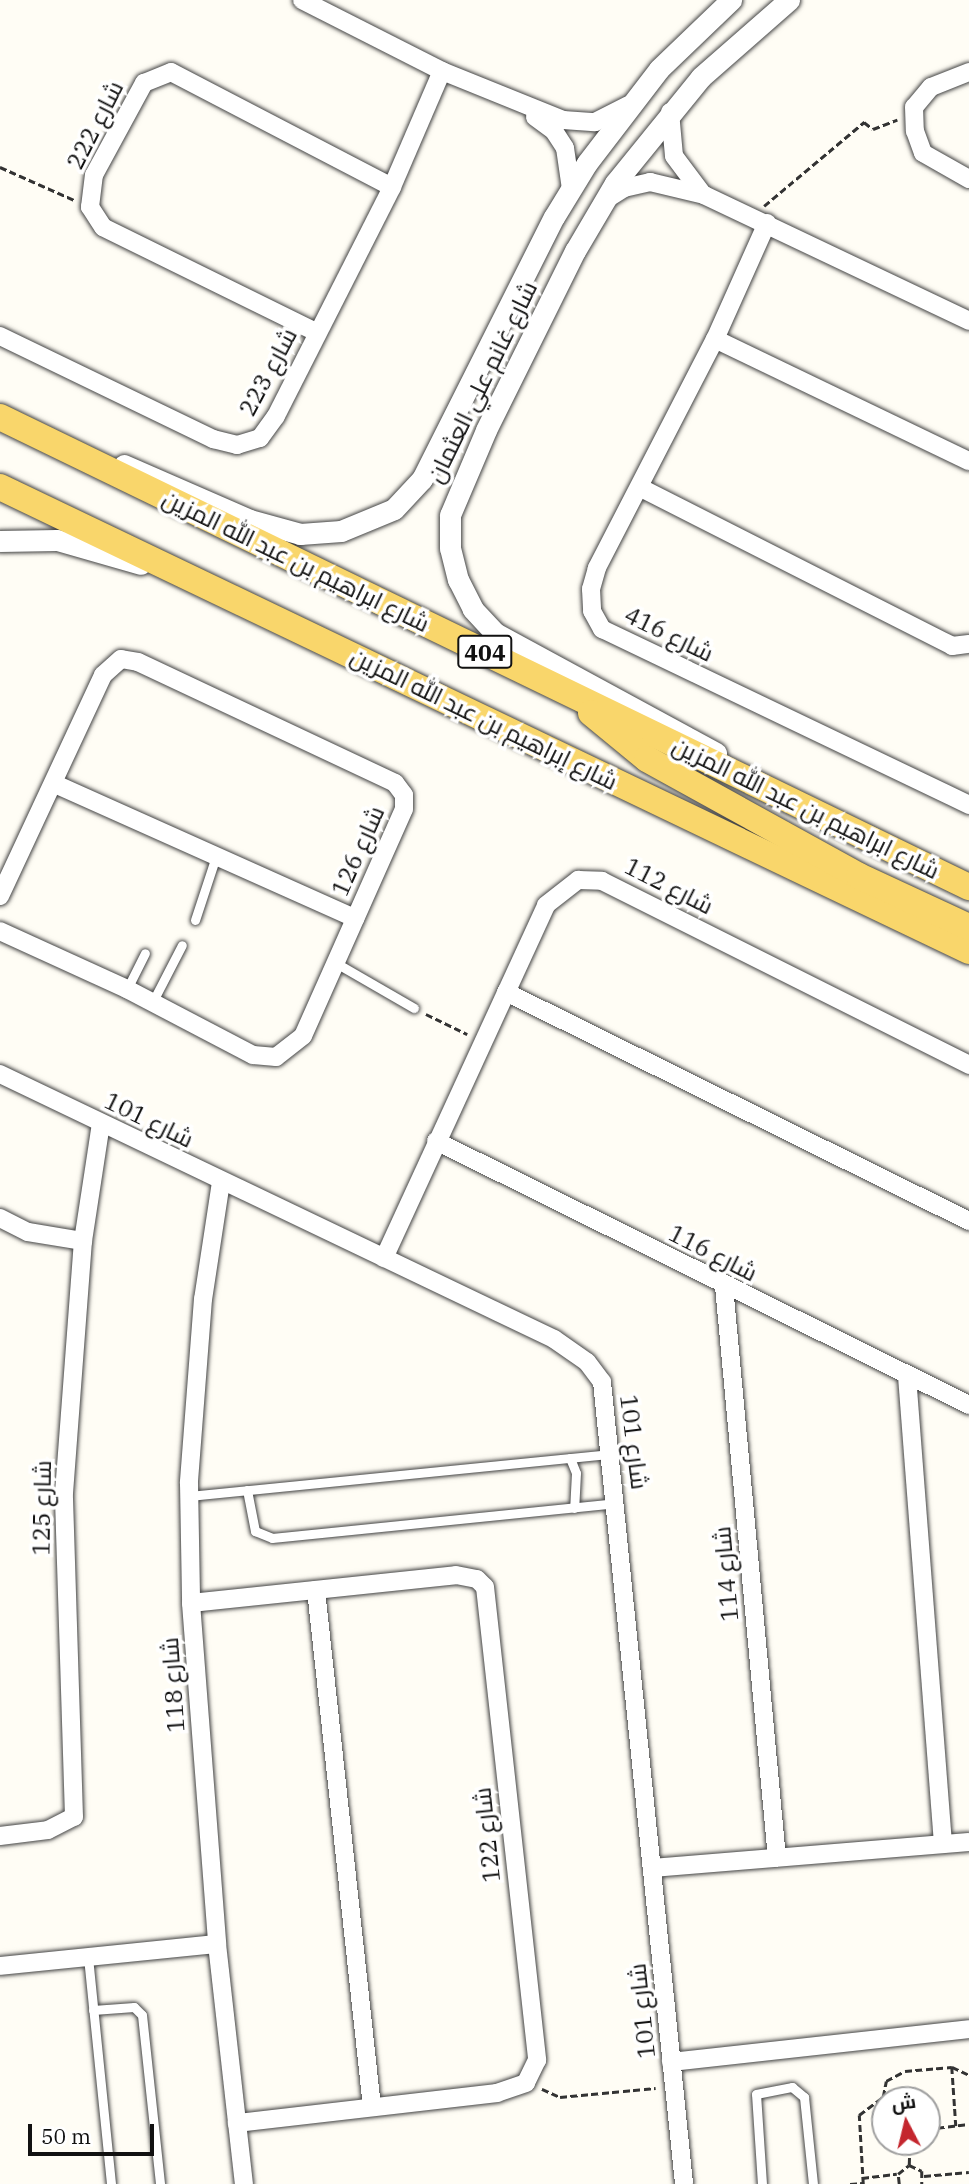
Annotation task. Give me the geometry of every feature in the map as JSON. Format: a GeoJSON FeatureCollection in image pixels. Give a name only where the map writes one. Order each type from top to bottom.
{"type":"FeatureCollection","features":[{"type":"Feature","properties":{"kind":"main road","name":"شارع ابراهيم بن عبد الله المزين"},"geometry":{"type":"LineString","coordinates":[[0,417],[969,887]]}},
{"type":"Feature","properties":{"kind":"main road","name":"شارع إبراهيم بن عبد الله المزين"},"geometry":{"type":"LineString","coordinates":[[0,487],[969,951]]}},
{"type":"Feature","properties":{"kind":"main road"},"geometry":{"type":"LineString","coordinates":[[574,694],[603,726],[647,759],[859,876],[969,927]]}},
{"type":"Feature","properties":{"kind":"street"},"geometry":{"type":"LineString","coordinates":[[302,0],[442,71],[521,106],[584,123],[605,119],[633,100]]}},
{"type":"Feature","properties":{"kind":"street","name":"شارع غانم علي العثمان"},"geometry":{"type":"LineString","coordinates":[[762,788],[696,740],[508,643],[473,609],[453,564],[449,532],[455,497],[486,430],[603,201],[670,110],[734,45],[789,0]]}},
{"type":"Feature","properties":{"kind":"street","name":"شارع غانم علي العثمان"},"geometry":{"type":"LineString","coordinates":[[76,454],[139,471],[264,525],[300,534],[328,534],[368,523],[405,500],[422,479],[571,189],[633,100],[725,2]]}},
{"type":"Feature","properties":{"kind":"street","name":"شارع 223"},"geometry":{"type":"LineString","coordinates":[[0,336],[213,439],[237,445],[260,438],[269,429],[392,187],[442,71]]}},
{"type":"Feature","properties":{"kind":"street","name":"شارع 222"},"geometry":{"type":"LineString","coordinates":[[316,332],[103,227],[90,207],[94,175],[138,91],[152,76],[171,72],[392,187]]}},
{"type":"Feature","properties":{"kind":"street"},"geometry":{"type":"LineString","coordinates":[[969,72],[931,87],[914,107],[923,153],[969,178]]}},
{"type":"Feature","properties":{"kind":"street"},"geometry":{"type":"LineString","coordinates":[[521,106],[560,138],[569,159],[571,189]]}},
{"type":"Feature","properties":{"kind":"street"},"geometry":{"type":"LineString","coordinates":[[670,110],[674,156],[686,178],[704,195]]}},
{"type":"Feature","properties":{"kind":"street"},"geometry":{"type":"LineString","coordinates":[[603,201],[624,188],[650,182],[704,195],[969,321]]}},
{"type":"Feature","properties":{"kind":"street","name":"شارع 416"},"geometry":{"type":"LineString","coordinates":[[761,221],[715,339],[591,589],[592,611],[602,629],[969,805]]}},
{"type":"Feature","properties":{"kind":"street"},"geometry":{"type":"LineString","coordinates":[[715,339],[969,461]]}},
{"type":"Feature","properties":{"kind":"street"},"geometry":{"type":"LineString","coordinates":[[455,416],[467,428],[486,430]]}},
{"type":"Feature","properties":{"kind":"street"},"geometry":{"type":"LineString","coordinates":[[641,488],[952,646],[969,644]]}},
{"type":"Feature","properties":{"kind":"street"},"geometry":{"type":"LineString","coordinates":[[0,541],[57,540],[187,577]]}},
{"type":"Feature","properties":{"kind":"street","name":"شارع 126"},"geometry":{"type":"LineString","coordinates":[[0,896],[55,784],[107,667],[121,659],[138,662],[401,788],[404,809],[303,1036],[276,1057],[253,1055],[127,989],[0,931]]}},
{"type":"Feature","properties":{"kind":"street"},"geometry":{"type":"LineString","coordinates":[[55,784],[355,918]]}},
{"type":"Feature","properties":{"kind":"street","name":"شارع 112"},"geometry":{"type":"LineString","coordinates":[[384,1258],[545,905],[578,880],[602,881],[969,1065]]}},
{"type":"Feature","properties":{"kind":"street"},"geometry":{"type":"LineString","coordinates":[[506,992],[969,1221]]}},
{"type":"Feature","properties":{"kind":"street","name":"شارع 101"},"geometry":{"type":"LineString","coordinates":[[0,1074],[220,1182],[554,1339],[587,1362],[601,1382],[612,1454],[684,2184]]}},
{"type":"Feature","properties":{"kind":"street","name":"شارع 125"},"geometry":{"type":"LineString","coordinates":[[0,1836],[48,1830],[74,1817],[64,1493],[83,1241],[101,1124]]}},
{"type":"Feature","properties":{"kind":"street","name":"شارع 116"},"geometry":{"type":"LineString","coordinates":[[436,1141],[724,1286],[969,1405]]}},
{"type":"Feature","properties":{"kind":"street","name":"شارع 118"},"geometry":{"type":"LineString","coordinates":[[220,1182],[203,1299],[189,1496],[191,1603],[217,1944],[244,2184]]}},
{"type":"Feature","properties":{"kind":"street"},"geometry":{"type":"LineString","coordinates":[[0,1218],[28,1232],[83,1241]]}},
{"type":"Feature","properties":{"kind":"street","name":"شارع 114"},"geometry":{"type":"LineString","coordinates":[[724,1286],[777,1858]]}},
{"type":"Feature","properties":{"kind":"street"},"geometry":{"type":"LineString","coordinates":[[907,1376],[943,1844]]}},
{"type":"Feature","properties":{"kind":"street","name":"شارع 122"},"geometry":{"type":"LineString","coordinates":[[191,1603],[456,1575],[477,1579],[485,1587],[537,2060],[526,2082]]}},
{"type":"Feature","properties":{"kind":"street"},"geometry":{"type":"LineString","coordinates":[[316,1590],[372,2107]]}},
{"type":"Feature","properties":{"kind":"street"},"geometry":{"type":"LineString","coordinates":[[652,1868],[969,1842]]}},
{"type":"Feature","properties":{"kind":"street"},"geometry":{"type":"LineString","coordinates":[[0,1966],[217,1944]]}},
{"type":"Feature","properties":{"kind":"street"},"geometry":{"type":"LineString","coordinates":[[671,2062],[969,2029]]}},
{"type":"Feature","properties":{"kind":"street"},"geometry":{"type":"LineString","coordinates":[[237,2123],[497,2094],[526,2082]]}},
{"type":"Feature","properties":{"kind":"lane"},"geometry":{"type":"LineString","coordinates":[[195,920],[216,856]]}},
{"type":"Feature","properties":{"kind":"lane"},"geometry":{"type":"LineString","coordinates":[[152,1003],[182,945]]}},
{"type":"Feature","properties":{"kind":"lane"},"geometry":{"type":"LineString","coordinates":[[127,989],[145,953]]}},
{"type":"Feature","properties":{"kind":"lane"},"geometry":{"type":"LineString","coordinates":[[336,963],[414,1008]]}},
{"type":"Feature","properties":{"kind":"lane"},"geometry":{"type":"LineString","coordinates":[[189,1496],[612,1454]]}},
{"type":"Feature","properties":{"kind":"lane"},"geometry":{"type":"LineString","coordinates":[[569,1458],[576,1473],[574,1507]]}},
{"type":"Feature","properties":{"kind":"lane"},"geometry":{"type":"LineString","coordinates":[[247,1490],[255,1531],[272,1538],[617,1503]]}},
{"type":"Feature","properties":{"kind":"lane"},"geometry":{"type":"LineString","coordinates":[[88,1957],[111,2184]]}},
{"type":"Feature","properties":{"kind":"lane"},"geometry":{"type":"LineString","coordinates":[[93,2010],[134,2007],[142,2015],[160,2184]]}},
{"type":"Feature","properties":{"kind":"lane"},"geometry":{"type":"LineString","coordinates":[[762,2184],[756,2094],[792,2087],[804,2096],[813,2184]]}},
{"type":"Feature","properties":{"kind":"path"},"geometry":{"type":"LineString","coordinates":[[761,221],[760,209],[864,122],[873,129],[914,116]]}},
{"type":"Feature","properties":{"kind":"path"},"geometry":{"type":"LineString","coordinates":[[0,167],[90,207]]}},
{"type":"Feature","properties":{"kind":"path"},"geometry":{"type":"LineString","coordinates":[[414,1008],[483,1042]]}},
{"type":"Feature","properties":{"kind":"path"},"geometry":{"type":"LineString","coordinates":[[850,2184],[863,2183],[859,2115],[883,2097],[886,2081],[905,2071],[952,2067],[969,2075]]}},
{"type":"Feature","properties":{"kind":"path"},"geometry":{"type":"LineString","coordinates":[[952,2067],[957,2126]]}},
{"type":"Feature","properties":{"kind":"path"},"geometry":{"type":"LineString","coordinates":[[526,2082],[560,2097],[674,2087]]}},
{"type":"Feature","properties":{"kind":"path"},"geometry":{"type":"LineString","coordinates":[[941,2128],[969,2124]]}},
{"type":"Feature","properties":{"kind":"path"},"geometry":{"type":"LineString","coordinates":[[862,2178],[898,2174],[909,2165],[909,2156]]}},
{"type":"Feature","properties":{"kind":"path"},"geometry":{"type":"LineString","coordinates":[[909,2165],[919,2168],[924,2176],[922,2184]]}},
{"type":"Feature","properties":{"kind":"path"},"geometry":{"type":"LineString","coordinates":[[924,2176],[969,2172]]}},
{"type":"Feature","properties":{"kind":"path"},"geometry":{"type":"LineString","coordinates":[[898,2174],[899,2184]]}}]}
